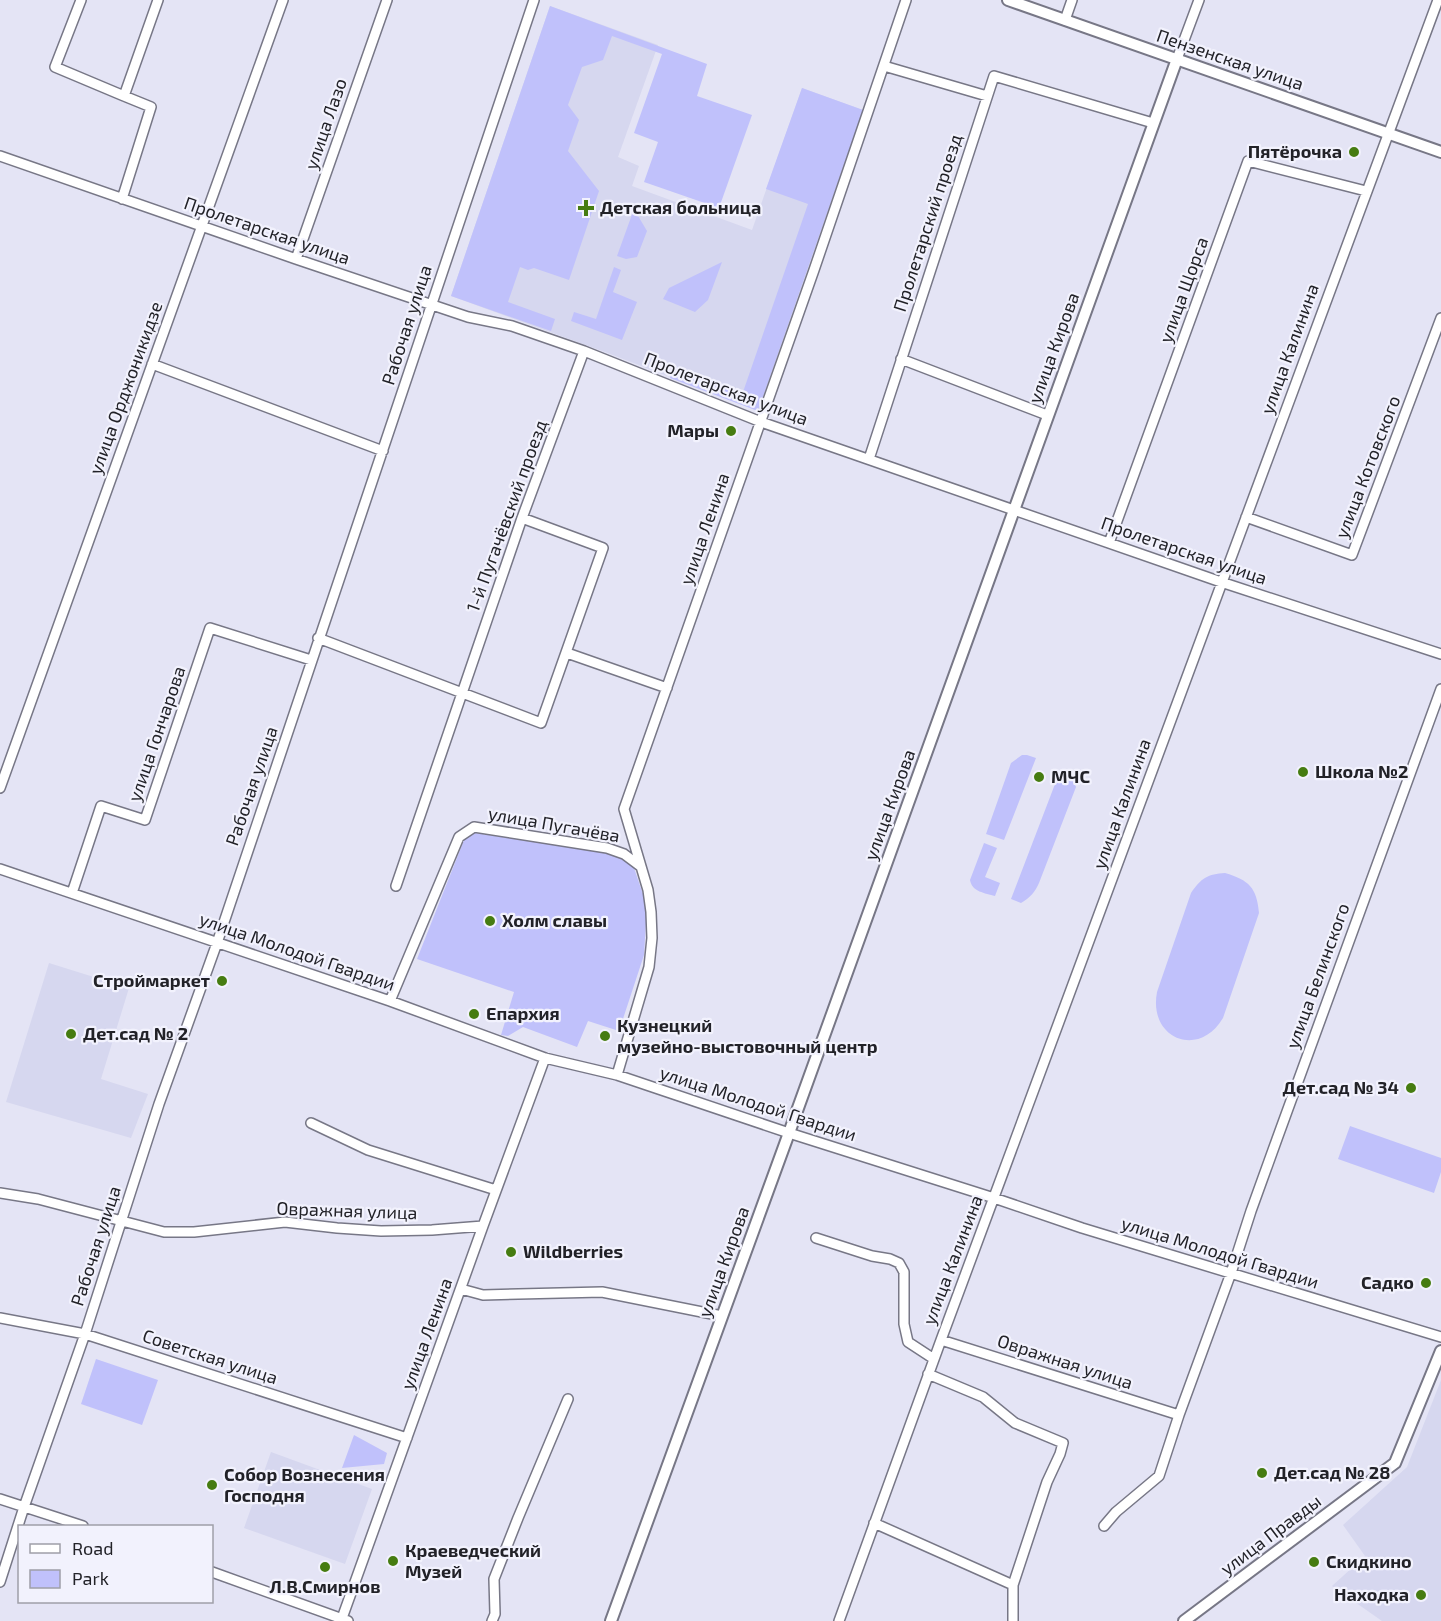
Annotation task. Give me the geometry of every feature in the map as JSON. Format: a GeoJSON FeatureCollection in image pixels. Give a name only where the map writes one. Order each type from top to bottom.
{"type":"FeatureCollection","features":[{"type":"Feature","properties":{"kind":"street"},"geometry":{"type":"LineString","coordinates":[[81,0],[55,67],[151,107],[122,199]]}},
{"type":"Feature","properties":{"kind":"street"},"geometry":{"type":"LineString","coordinates":[[124,96],[158,0]]}},
{"type":"Feature","properties":{"kind":"street","name":"улица Орджоникидзе"},"geometry":{"type":"LineString","coordinates":[[0,788],[283,0]]}},
{"type":"Feature","properties":{"kind":"street","name":"улица Лазо"},"geometry":{"type":"LineString","coordinates":[[296,260],[387,0]]}},
{"type":"Feature","properties":{"kind":"street","name":"Рабочая улица"},"geometry":{"type":"LineString","coordinates":[[18,1525],[85,1334],[159,1104],[217,943],[534,0]]}},
{"type":"Feature","properties":{"kind":"street","name":"улица Ленина"},"geometry":{"type":"LineString","coordinates":[[617,1075],[649,967],[651,948],[651,912],[648,890],[624,809],[761,422],[906,0]]}},
{"type":"Feature","properties":{"kind":"street","name":"Пензенская улица"},"geometry":{"type":"LineString","coordinates":[[1008,0],[1441,152]]}},
{"type":"Feature","properties":{"kind":"street"},"geometry":{"type":"LineString","coordinates":[[1065,20],[1072,0]]}},
{"type":"Feature","properties":{"kind":"street","name":"улица Кирова"},"geometry":{"type":"LineString","coordinates":[[611,1621],[1199,0]]}},
{"type":"Feature","properties":{"kind":"street","name":"улица Калинина"},"geometry":{"type":"LineString","coordinates":[[839,1621],[928,1374],[1438,0]]}},
{"type":"Feature","properties":{"kind":"street"},"geometry":{"type":"LineString","coordinates":[[884,66],[987,96]]}},
{"type":"Feature","properties":{"kind":"street","name":"Пролетарский проезд"},"geometry":{"type":"LineString","coordinates":[[869,459],[994,76],[1153,123]]}},
{"type":"Feature","properties":{"kind":"street","name":"Пролетарская улица"},"geometry":{"type":"LineString","coordinates":[[0,156],[296,260],[468,317],[513,326],[584,351],[761,422],[1221,582],[1441,654]]}},
{"type":"Feature","properties":{"kind":"street","name":"улица Щорса"},"geometry":{"type":"LineString","coordinates":[[1109,543],[1248,161],[1366,191]]}},
{"type":"Feature","properties":{"kind":"street","name":"улица Котовского"},"geometry":{"type":"LineString","coordinates":[[1246,517],[1352,555],[1441,318]]}},
{"type":"Feature","properties":{"kind":"street","name":"1-й Пугачёвский проезд"},"geometry":{"type":"LineString","coordinates":[[396,886],[522,519],[584,351]]}},
{"type":"Feature","properties":{"kind":"street"},"geometry":{"type":"LineString","coordinates":[[901,360],[1047,416]]}},
{"type":"Feature","properties":{"kind":"street"},"geometry":{"type":"LineString","coordinates":[[152,364],[383,451]]}},
{"type":"Feature","properties":{"kind":"street"},"geometry":{"type":"LineString","coordinates":[[318,638],[542,723],[603,548],[522,519]]}},
{"type":"Feature","properties":{"kind":"street","name":"улица Гончарова"},"geometry":{"type":"LineString","coordinates":[[72,893],[101,806],[145,820],[210,628],[311,660]]}},
{"type":"Feature","properties":{"kind":"street"},"geometry":{"type":"LineString","coordinates":[[567,652],[667,688]]}},
{"type":"Feature","properties":{"kind":"street","name":"улица Белинского"},"geometry":{"type":"LineString","coordinates":[[1104,1526],[1116,1512],[1159,1476],[1277,1139],[1441,689]]}},
{"type":"Feature","properties":{"kind":"street","name":"улица Пугачёва"},"geometry":{"type":"LineString","coordinates":[[390,1001],[459,837],[474,827],[607,848],[624,854],[640,866]]}},
{"type":"Feature","properties":{"kind":"street","name":"улица Молодой Гвардии"},"geometry":{"type":"LineString","coordinates":[[0,869],[390,1001],[545,1058],[617,1075],[1082,1228],[1441,1337]]}},
{"type":"Feature","properties":{"kind":"street","name":"улица Ленина"},"geometry":{"type":"LineString","coordinates":[[344,1620],[407,1438],[545,1058]]}},
{"type":"Feature","properties":{"kind":"street"},"geometry":{"type":"LineString","coordinates":[[310,1123],[368,1150],[496,1190]]}},
{"type":"Feature","properties":{"kind":"street","name":"Овражная улица"},"geometry":{"type":"LineString","coordinates":[[0,1193],[38,1199],[164,1232],[194,1232],[285,1222],[381,1231],[483,1226]]}},
{"type":"Feature","properties":{"kind":"street"},"geometry":{"type":"LineString","coordinates":[[816,1238],[872,1257],[890,1259],[899,1263],[904,1272],[904,1324],[908,1342],[934,1359]]}},
{"type":"Feature","properties":{"kind":"street"},"geometry":{"type":"LineString","coordinates":[[461,1289],[483,1295],[602,1292],[722,1316]]}},
{"type":"Feature","properties":{"kind":"street","name":"Советская улица"},"geometry":{"type":"LineString","coordinates":[[0,1318],[85,1334],[407,1438]]}},
{"type":"Feature","properties":{"kind":"street","name":"Овражная улица"},"geometry":{"type":"LineString","coordinates":[[941,1340],[1179,1415]]}},
{"type":"Feature","properties":{"kind":"street","name":"улица Правды"},"geometry":{"type":"LineString","coordinates":[[1184,1621],[1395,1463],[1441,1351]]}},
{"type":"Feature","properties":{"kind":"street"},"geometry":{"type":"LineString","coordinates":[[928,1374],[983,1397],[1015,1423],[1063,1443],[1047,1482],[1013,1585],[1013,1621]]}},
{"type":"Feature","properties":{"kind":"street"},"geometry":{"type":"LineString","coordinates":[[492,1621],[495,1614],[494,1579],[568,1399]]}},
{"type":"Feature","properties":{"kind":"street"},"geometry":{"type":"LineString","coordinates":[[0,1499],[77,1525]]}},
{"type":"Feature","properties":{"kind":"street"},"geometry":{"type":"LineString","coordinates":[[874,1523],[1013,1585]]}},
{"type":"Feature","properties":{"kind":"street","name":"Рабочая улица"},"geometry":{"type":"LineString","coordinates":[[0,1582],[18,1526]]}},
{"type":"Feature","properties":{"kind":"street"},"geometry":{"type":"LineString","coordinates":[[213,1572],[344,1620]]}},
{"type":"Feature","properties":{"kind":"shaded area","name":"Детская больница"},"geometry":{"type":"Polygon","coordinates":[[[550,6],[658,45],[618,157],[639,166],[632,186],[752,230],[802,88],[863,110],[758,411],[451,296],[550,6]]]}},
{"type":"Feature","properties":{"kind":"shaded area","name":"Дет.сад № 2"},"geometry":{"type":"Polygon","coordinates":[[[49,963],[129,988],[101,1079],[148,1094],[131,1138],[6,1102],[49,963]]]}},
{"type":"Feature","properties":{"kind":"shaded area"},"geometry":{"type":"Polygon","coordinates":[[[1441,1380],[1441,1621],[1382,1621],[1332,1586],[1365,1556],[1343,1525],[1407,1467],[1441,1380]]]}},
{"type":"Feature","properties":{"kind":"shaded area"},"geometry":{"type":"Polygon","coordinates":[[[271,1452],[372,1489],[345,1564],[244,1528],[271,1452]]]}},
{"type":"Feature","properties":{"kind":"green space"},"geometry":{"type":"Polygon","coordinates":[[[550,6],[707,64],[697,96],[752,115],[719,208],[644,182],[658,142],[634,133],[662,54],[612,36],[603,60],[582,67],[568,105],[579,120],[568,151],[599,191],[569,280],[534,268],[528,270],[520,267],[508,302],[555,319],[551,331],[451,296],[550,6]]]}},
{"type":"Feature","properties":{"kind":"green space"},"geometry":{"type":"Polygon","coordinates":[[[802,88],[863,110],[758,411],[670,378],[674,366],[743,392],[808,204],[766,189],[802,88]]]}},
{"type":"Feature","properties":{"kind":"green space"},"geometry":{"type":"Polygon","coordinates":[[[634,209],[647,231],[637,257],[626,259],[617,256],[634,209]]]}},
{"type":"Feature","properties":{"kind":"green space"},"geometry":{"type":"Polygon","coordinates":[[[722,262],[708,300],[695,312],[663,299],[669,288],[722,262]]]}},
{"type":"Feature","properties":{"kind":"green space"},"geometry":{"type":"Polygon","coordinates":[[[614,267],[621,270],[613,292],[637,302],[622,340],[571,321],[574,312],[596,319],[614,267]]]}},
{"type":"Feature","properties":{"kind":"green space"},"geometry":{"type":"Polygon","coordinates":[[[1022,755],[1036,758],[1004,840],[986,834],[1011,763],[1022,755]]]}},
{"type":"Feature","properties":{"kind":"green space"},"geometry":{"type":"Polygon","coordinates":[[[1060,771],[1070,777],[1076,787],[1039,883],[1032,894],[1021,903],[1011,899],[1060,771]]]}},
{"type":"Feature","properties":{"kind":"green space"},"geometry":{"type":"Polygon","coordinates":[[[475,833],[602,852],[623,859],[634,868],[647,906],[644,955],[619,1031],[588,1021],[577,1047],[523,1027],[508,1036],[501,1035],[514,992],[417,959],[464,840],[475,833]]]}},
{"type":"Feature","properties":{"kind":"green space"},"geometry":{"type":"Polygon","coordinates":[[[984,843],[997,848],[985,877],[1000,883],[995,896],[976,890],[970,880],[984,843]]]}},
{"type":"Feature","properties":{"kind":"green space"},"geometry":{"type":"Polygon","coordinates":[[[1225,873],[1250,886],[1256,897],[1259,913],[1223,1018],[1213,1031],[1201,1038],[1189,1040],[1178,1038],[1168,1032],[1160,1022],[1156,1008],[1157,992],[1191,893],[1205,878],[1225,873]]]}},
{"type":"Feature","properties":{"kind":"green space"},"geometry":{"type":"Polygon","coordinates":[[[1350,1126],[1441,1158],[1441,1172],[1434,1193],[1338,1159],[1350,1126]]]}},
{"type":"Feature","properties":{"kind":"green space"},"geometry":{"type":"Polygon","coordinates":[[[96,1359],[158,1380],[142,1425],[81,1404],[96,1359]]]}},
{"type":"Feature","properties":{"kind":"green space"},"geometry":{"type":"Polygon","coordinates":[[[354,1435],[387,1453],[384,1464],[342,1468],[354,1435]]]}},
{"type":"Feature","properties":{"kind":"place","name":"Пятёрочка"},"geometry":{"type":"Point","coordinates":[1354,152]}},
{"type":"Feature","properties":{"kind":"place","name":"Детская больница"},"geometry":{"type":"Point","coordinates":[586,208]}},
{"type":"Feature","properties":{"kind":"place","name":"Мары"},"geometry":{"type":"Point","coordinates":[731,431]}},
{"type":"Feature","properties":{"kind":"place","name":"Школа №2"},"geometry":{"type":"Point","coordinates":[1303,772]}},
{"type":"Feature","properties":{"kind":"place","name":"МЧС"},"geometry":{"type":"Point","coordinates":[1039,777]}},
{"type":"Feature","properties":{"kind":"place","name":"Холм славы"},"geometry":{"type":"Point","coordinates":[490,921]}},
{"type":"Feature","properties":{"kind":"place","name":"Строймаркет"},"geometry":{"type":"Point","coordinates":[222,981]}},
{"type":"Feature","properties":{"kind":"place","name":"Епархия"},"geometry":{"type":"Point","coordinates":[474,1014]}},
{"type":"Feature","properties":{"kind":"place","name":"Дет.сад № 2"},"geometry":{"type":"Point","coordinates":[71,1034]}},
{"type":"Feature","properties":{"kind":"place","name":"Кузнецкий музейно-выстовочный центр"},"geometry":{"type":"Point","coordinates":[605,1036]}},
{"type":"Feature","properties":{"kind":"place","name":"Дет.сад № 34"},"geometry":{"type":"Point","coordinates":[1411,1088]}},
{"type":"Feature","properties":{"kind":"place","name":"Wildberries"},"geometry":{"type":"Point","coordinates":[511,1252]}},
{"type":"Feature","properties":{"kind":"place","name":"Садко"},"geometry":{"type":"Point","coordinates":[1426,1283]}},
{"type":"Feature","properties":{"kind":"place","name":"Дет.сад № 28"},"geometry":{"type":"Point","coordinates":[1262,1473]}},
{"type":"Feature","properties":{"kind":"place","name":"Собор Вознесения Господня"},"geometry":{"type":"Point","coordinates":[212,1485]}},
{"type":"Feature","properties":{"kind":"place","name":"Краеведческий Музей"},"geometry":{"type":"Point","coordinates":[393,1561]}},
{"type":"Feature","properties":{"kind":"place","name":"Скидкино"},"geometry":{"type":"Point","coordinates":[1314,1562]}},
{"type":"Feature","properties":{"kind":"place","name":"Л.В.Смирнов"},"geometry":{"type":"Point","coordinates":[325,1567]}},
{"type":"Feature","properties":{"kind":"place","name":"Находка"},"geometry":{"type":"Point","coordinates":[1421,1595]}}]}
